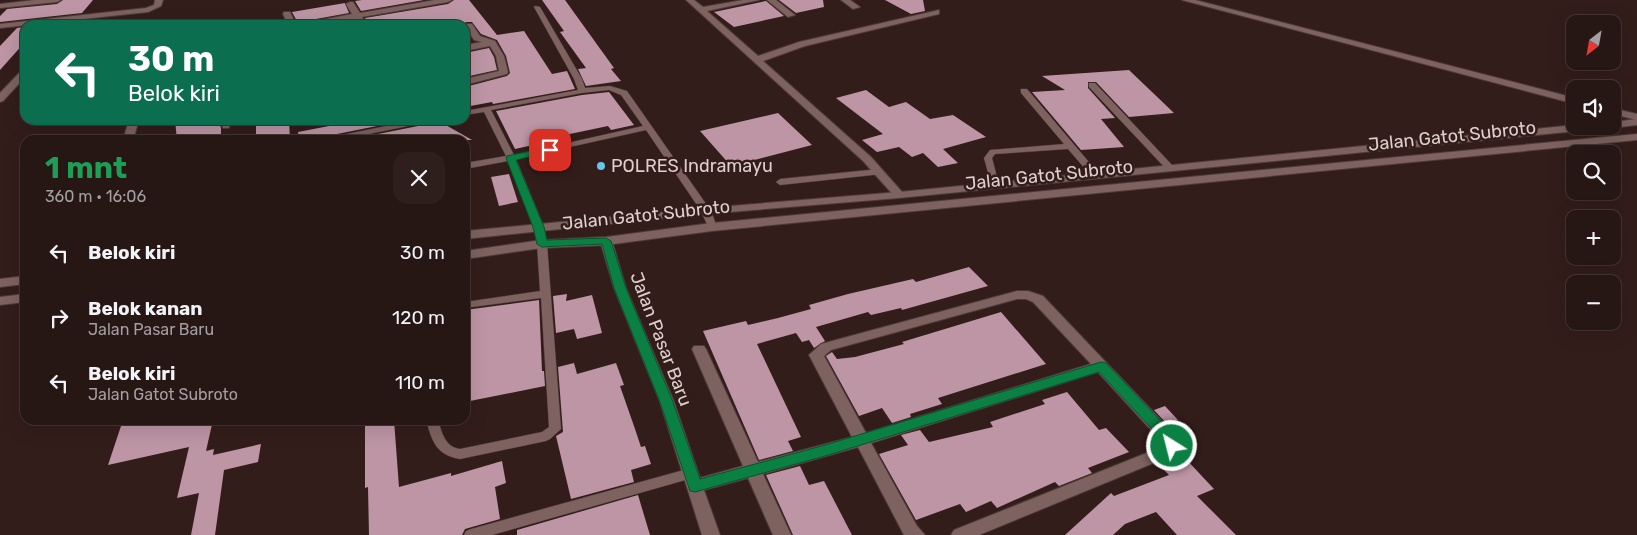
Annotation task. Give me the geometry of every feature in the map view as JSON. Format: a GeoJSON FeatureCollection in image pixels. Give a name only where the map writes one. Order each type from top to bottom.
{"type":"FeatureCollection","features":[{"type":"Feature","properties":{"kind":"street"},"geometry":{"type":"LineString","coordinates":[[4,5],[57,0]]}},
{"type":"Feature","properties":{"kind":"street"},"geometry":{"type":"LineString","coordinates":[[49,20],[148,10],[157,6],[159,0]]}},
{"type":"Feature","properties":{"kind":"street"},"geometry":{"type":"LineString","coordinates":[[331,20],[419,2],[448,0]]}},
{"type":"Feature","properties":{"kind":"street"},"geometry":{"type":"LineString","coordinates":[[690,0],[759,60],[879,172],[899,195]]}},
{"type":"Feature","properties":{"kind":"street"},"geometry":{"type":"LineString","coordinates":[[701,10],[755,0]]}},
{"type":"Feature","properties":{"kind":"street"},"geometry":{"type":"LineString","coordinates":[[771,0],[791,15]]}},
{"type":"Feature","properties":{"kind":"street"},"geometry":{"type":"LineString","coordinates":[[845,0],[856,7]]}},
{"type":"Feature","properties":{"kind":"street"},"geometry":{"type":"LineString","coordinates":[[1186,0],[1566,99]]}},
{"type":"Feature","properties":{"kind":"street"},"geometry":{"type":"LineString","coordinates":[[350,4],[360,20]]}},
{"type":"Feature","properties":{"kind":"street"},"geometry":{"type":"LineString","coordinates":[[759,60],[802,44],[936,12]]}},
{"type":"Feature","properties":{"kind":"street"},"geometry":{"type":"LineString","coordinates":[[287,14],[290,20]]}},
{"type":"Feature","properties":{"kind":"street"},"geometry":{"type":"LineString","coordinates":[[0,26],[20,24]]}},
{"type":"Feature","properties":{"kind":"street"},"geometry":{"type":"LineString","coordinates":[[470,29],[477,38],[492,42],[500,56],[504,72],[470,81]]}},
{"type":"Feature","properties":{"kind":"street"},"geometry":{"type":"LineString","coordinates":[[470,47],[492,42]]}},
{"type":"Feature","properties":{"kind":"street"},"geometry":{"type":"LineString","coordinates":[[0,98],[20,77]]}},
{"type":"Feature","properties":{"kind":"street"},"geometry":{"type":"LineString","coordinates":[[1621,113],[1637,117]]}},
{"type":"Feature","properties":{"kind":"street"},"geometry":{"type":"LineString","coordinates":[[1621,124],[1637,122]]}},
{"type":"Feature","properties":{"kind":"street","name":"Jalan Gatot Subroto"},"geometry":{"type":"LineString","coordinates":[[470,234],[706,211],[995,186],[1566,129]]}},
{"type":"Feature","properties":{"kind":"street","name":"Jalan Gatot Subroto"},"geometry":{"type":"LineString","coordinates":[[470,254],[542,244],[606,241],[712,227],[1637,137]]}},
{"type":"Feature","properties":{"kind":"street","name":"Jalan Pasar Baru"},"geometry":{"type":"LineString","coordinates":[[606,241],[620,288],[667,402],[711,535]]}},
{"type":"Feature","properties":{"kind":"street"},"geometry":{"type":"LineString","coordinates":[[0,282],[20,280]]}},
{"type":"Feature","properties":{"kind":"street"},"geometry":{"type":"LineString","coordinates":[[916,535],[911,531],[816,355],[826,347],[1023,295],[1038,299],[1171,441],[1172,448],[960,535]]}},
{"type":"Feature","properties":{"kind":"street"},"geometry":{"type":"LineString","coordinates":[[0,301],[20,299]]}},
{"type":"Feature","properties":{"kind":"street"},"geometry":{"type":"LineString","coordinates":[[699,349],[782,535]]}},
{"type":"Feature","properties":{"kind":"street"},"geometry":{"type":"LineString","coordinates":[[693,480],[754,471],[1101,366]]}},
{"type":"Feature","properties":{"kind":"lane"},"geometry":{"type":"LineString","coordinates":[[537,7],[578,78],[582,91]]}},
{"type":"Feature","properties":{"kind":"lane"},"geometry":{"type":"LineString","coordinates":[[1092,85],[1170,168]]}},
{"type":"Feature","properties":{"kind":"lane"},"geometry":{"type":"LineString","coordinates":[[470,112],[582,91],[610,88],[624,93],[706,211],[712,227]]}},
{"type":"Feature","properties":{"kind":"lane"},"geometry":{"type":"LineString","coordinates":[[1024,91],[1096,176]]}},
{"type":"Feature","properties":{"kind":"lane"},"geometry":{"type":"LineString","coordinates":[[433,425],[438,441],[444,449],[453,454],[546,436],[555,429],[544,294],[542,244],[539,227],[511,158],[486,109]]}},
{"type":"Feature","properties":{"kind":"lane"},"geometry":{"type":"LineString","coordinates":[[352,135],[403,125]]}},
{"type":"Feature","properties":{"kind":"lane"},"geometry":{"type":"LineString","coordinates":[[470,165],[511,158],[647,127]]}},
{"type":"Feature","properties":{"kind":"lane"},"geometry":{"type":"LineString","coordinates":[[995,186],[988,158],[989,154],[1070,146]]}},
{"type":"Feature","properties":{"kind":"lane"},"geometry":{"type":"LineString","coordinates":[[780,182],[879,172]]}},
{"type":"Feature","properties":{"kind":"lane"},"geometry":{"type":"LineString","coordinates":[[470,304],[544,294]]}},
{"type":"Feature","properties":{"kind":"lane"},"geometry":{"type":"LineString","coordinates":[[471,535],[693,480]]}},
{"type":"Feature","properties":{"kind":"building"},"geometry":{"type":"Polygon","coordinates":[[[63,0],[93,0],[82,13],[0,22],[0,16],[7,9],[57,4],[63,0]]]}},
{"type":"Feature","properties":{"kind":"building"},"geometry":{"type":"Polygon","coordinates":[[[424,0],[361,11],[355,1],[424,0]]]}},
{"type":"Feature","properties":{"kind":"building"},"geometry":{"type":"Polygon","coordinates":[[[454,0],[469,0],[497,35],[524,31],[552,74],[567,71],[575,89],[493,104],[492,102],[470,106],[470,86],[507,76],[510,73],[506,56],[497,40],[481,34],[470,20],[366,20],[365,18],[448,4],[454,0]]]}},
{"type":"Feature","properties":{"kind":"building"},"geometry":{"type":"Polygon","coordinates":[[[542,0],[565,0],[614,68],[611,69],[621,81],[586,86],[578,69],[586,68],[560,32],[564,31],[542,0]]]}},
{"type":"Feature","properties":{"kind":"building"},"geometry":{"type":"Polygon","coordinates":[[[779,0],[823,0],[824,7],[796,13],[779,0]]]}},
{"type":"Feature","properties":{"kind":"building"},"geometry":{"type":"Polygon","coordinates":[[[885,0],[923,0],[925,11],[911,14],[885,0]]]}},
{"type":"Feature","properties":{"kind":"building"},"geometry":{"type":"Polygon","coordinates":[[[766,1],[784,16],[734,27],[714,12],[766,1]]]}},
{"type":"Feature","properties":{"kind":"building"},"geometry":{"type":"Polygon","coordinates":[[[345,3],[349,13],[310,20],[296,20],[292,12],[345,3]]]}},
{"type":"Feature","properties":{"kind":"building"},"geometry":{"type":"Polygon","coordinates":[[[17,28],[20,28],[20,48],[0,70],[0,46],[17,28]]]}},
{"type":"Feature","properties":{"kind":"building"},"geometry":{"type":"Polygon","coordinates":[[[489,48],[494,57],[497,70],[470,76],[470,52],[489,48]]]}},
{"type":"Feature","properties":{"kind":"building"},"geometry":{"type":"Polygon","coordinates":[[[1129,70],[1174,113],[1129,117],[1096,82],[1088,82],[1088,88],[1115,118],[1101,119],[1124,147],[1081,150],[1032,92],[1065,90],[1042,76],[1129,70]]]}},
{"type":"Feature","properties":{"kind":"building"},"geometry":{"type":"Polygon","coordinates":[[[866,90],[889,107],[906,102],[930,119],[953,115],[986,137],[943,149],[958,163],[938,167],[923,153],[912,157],[899,147],[877,152],[862,140],[883,134],[836,98],[866,90]]]}},
{"type":"Feature","properties":{"kind":"building"},"geometry":{"type":"Polygon","coordinates":[[[609,92],[634,125],[611,130],[608,126],[541,140],[542,143],[515,149],[496,111],[582,95],[609,92]]]}},
{"type":"Feature","properties":{"kind":"building"},"geometry":{"type":"Polygon","coordinates":[[[778,113],[812,145],[731,166],[700,131],[778,113]]]}},
{"type":"Feature","properties":{"kind":"building"},"geometry":{"type":"Polygon","coordinates":[[[176,125],[220,125],[221,128],[221,135],[176,135],[176,125]]]}},
{"type":"Feature","properties":{"kind":"building"},"geometry":{"type":"Polygon","coordinates":[[[256,125],[289,125],[290,135],[256,135],[256,125]]]}},
{"type":"Feature","properties":{"kind":"building"},"geometry":{"type":"Polygon","coordinates":[[[334,125],[382,125],[332,135],[298,135],[298,132],[334,125]]]}},
{"type":"Feature","properties":{"kind":"building"},"geometry":{"type":"Polygon","coordinates":[[[423,125],[446,125],[463,135],[373,135],[423,125]]]}},
{"type":"Feature","properties":{"kind":"building"},"geometry":{"type":"Polygon","coordinates":[[[509,174],[518,202],[499,206],[491,177],[509,174]]]}},
{"type":"Feature","properties":{"kind":"building"},"geometry":{"type":"Polygon","coordinates":[[[969,267],[988,286],[902,310],[901,308],[871,315],[868,312],[816,327],[825,341],[814,348],[809,340],[802,342],[796,333],[757,344],[801,437],[788,441],[793,451],[759,460],[703,331],[746,321],[748,325],[778,318],[811,309],[809,305],[848,294],[913,279],[916,282],[969,267]]]}},
{"type":"Feature","properties":{"kind":"building"},"geometry":{"type":"Polygon","coordinates":[[[567,294],[566,301],[592,295],[602,333],[577,339],[574,329],[556,333],[553,296],[567,294]]]}},
{"type":"Feature","properties":{"kind":"building"},"geometry":{"type":"Polygon","coordinates":[[[539,300],[542,371],[544,371],[545,386],[470,401],[470,309],[539,300]]]}},
{"type":"Feature","properties":{"kind":"building"},"geometry":{"type":"Polygon","coordinates":[[[1001,312],[1046,364],[938,398],[942,404],[910,414],[911,417],[892,423],[882,408],[859,416],[826,356],[832,352],[837,359],[855,357],[904,344],[902,342],[1001,312]]]}},
{"type":"Feature","properties":{"kind":"building"},"geometry":{"type":"Polygon","coordinates":[[[574,363],[577,374],[616,363],[624,385],[620,386],[641,447],[645,446],[651,464],[631,470],[634,482],[571,499],[556,436],[563,432],[558,367],[574,363]]]}},
{"type":"Feature","properties":{"kind":"building"},"geometry":{"type":"Polygon","coordinates":[[[1067,392],[1099,430],[1106,428],[1129,452],[1088,468],[1092,473],[1059,486],[1055,482],[997,508],[991,501],[966,512],[960,504],[916,520],[879,454],[908,445],[901,435],[920,430],[929,442],[993,427],[990,422],[1045,404],[1042,400],[1067,392]]]}},
{"type":"Feature","properties":{"kind":"building"},"geometry":{"type":"Polygon","coordinates":[[[1165,406],[1178,420],[1167,424],[1154,410],[1165,406]]]}},
{"type":"Feature","properties":{"kind":"building"},"geometry":{"type":"Polygon","coordinates":[[[121,425],[212,425],[206,451],[214,449],[213,455],[261,444],[258,462],[224,470],[215,535],[191,535],[199,493],[177,498],[189,447],[108,465],[121,425]]]}},
{"type":"Feature","properties":{"kind":"building"},"geometry":{"type":"Polygon","coordinates":[[[365,425],[394,425],[399,487],[451,473],[451,476],[502,461],[506,483],[495,487],[500,519],[465,529],[462,535],[369,535],[368,487],[365,488],[365,425]]]}},
{"type":"Feature","properties":{"kind":"building"},"geometry":{"type":"Polygon","coordinates":[[[1185,458],[1214,489],[1197,496],[1236,535],[1177,535],[1156,512],[1125,524],[1113,535],[1065,535],[1111,493],[1114,496],[1169,475],[1161,467],[1185,458]]]}},
{"type":"Feature","properties":{"kind":"building"},"geometry":{"type":"Polygon","coordinates":[[[800,466],[809,485],[824,481],[852,535],[793,535],[766,475],[800,466]]]}},
{"type":"Feature","properties":{"kind":"building"},"geometry":{"type":"Polygon","coordinates":[[[638,495],[650,535],[517,535],[517,530],[638,495]]]}},
{"type":"Feature","properties":{"kind":"place","name":"POLRES Indramayu"},"geometry":{"type":"Point","coordinates":[601,166]}},
{"type":"Feature","properties":{"kind":"route"},"geometry":{"type":"LineString","coordinates":[[550,150],[511,158],[539,227],[542,244],[606,241],[620,288],[667,402],[695,486],[754,471],[1067,378],[1101,366],[1171,441],[1172,446]]}}]}
